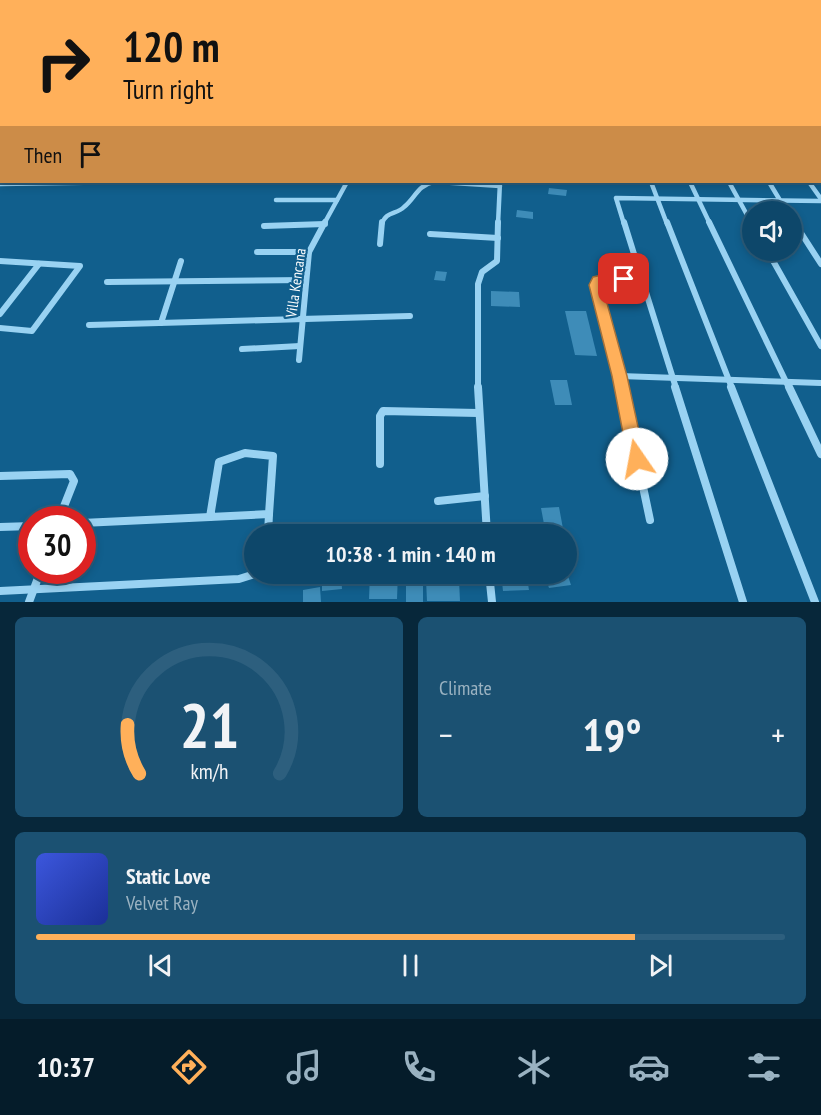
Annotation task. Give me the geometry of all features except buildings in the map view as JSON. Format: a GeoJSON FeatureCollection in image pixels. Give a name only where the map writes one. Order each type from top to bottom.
{"type":"FeatureCollection","features":[{"type":"Feature","properties":{"kind":"street"},"geometry":{"type":"LineString","coordinates":[[0,184],[67,183]]}},
{"type":"Feature","properties":{"kind":"street","name":"Villa Kencana"},"geometry":{"type":"LineString","coordinates":[[299,360],[309,252],[346,183]]}},
{"type":"Feature","properties":{"kind":"street"},"geometry":{"type":"LineString","coordinates":[[380,244],[381,227],[387,213],[403,209],[422,185],[429,183]]}},
{"type":"Feature","properties":{"kind":"street"},"geometry":{"type":"LineString","coordinates":[[469,183],[500,184],[496,263],[482,272],[478,284],[478,413],[486,524]]}},
{"type":"Feature","properties":{"kind":"street"},"geometry":{"type":"LineString","coordinates":[[651,183],[815,602]]}},
{"type":"Feature","properties":{"kind":"street"},"geometry":{"type":"LineString","coordinates":[[690,183],[821,454]]}},
{"type":"Feature","properties":{"kind":"street"},"geometry":{"type":"LineString","coordinates":[[730,183],[742,206]]}},
{"type":"Feature","properties":{"kind":"street"},"geometry":{"type":"LineString","coordinates":[[771,183],[780,200]]}},
{"type":"Feature","properties":{"kind":"street"},"geometry":{"type":"LineString","coordinates":[[810,183],[821,200]]}},
{"type":"Feature","properties":{"kind":"street"},"geometry":{"type":"LineString","coordinates":[[743,602],[616,198],[821,200]]}},
{"type":"Feature","properties":{"kind":"street"},"geometry":{"type":"LineString","coordinates":[[276,200],[337,200]]}},
{"type":"Feature","properties":{"kind":"street"},"geometry":{"type":"LineString","coordinates":[[264,226],[325,224]]}},
{"type":"Feature","properties":{"kind":"street"},"geometry":{"type":"LineString","coordinates":[[429,234],[498,238]]}},
{"type":"Feature","properties":{"kind":"street"},"geometry":{"type":"LineString","coordinates":[[802,235],[821,264]]}},
{"type":"Feature","properties":{"kind":"street"},"geometry":{"type":"LineString","coordinates":[[257,252],[309,252]]}},
{"type":"Feature","properties":{"kind":"street"},"geometry":{"type":"LineString","coordinates":[[0,261],[80,266],[32,331],[0,328]]}},
{"type":"Feature","properties":{"kind":"street"},"geometry":{"type":"LineString","coordinates":[[161,323],[181,261]]}},
{"type":"Feature","properties":{"kind":"street"},"geometry":{"type":"LineString","coordinates":[[773,261],[821,346]]}},
{"type":"Feature","properties":{"kind":"street"},"geometry":{"type":"LineString","coordinates":[[0,314],[39,264]]}},
{"type":"Feature","properties":{"kind":"street"},"geometry":{"type":"LineString","coordinates":[[643,280],[606,279],[598,280],[596,285],[620,376],[650,520]]}},
{"type":"Feature","properties":{"kind":"street"},"geometry":{"type":"LineString","coordinates":[[107,282],[306,280]]}},
{"type":"Feature","properties":{"kind":"street"},"geometry":{"type":"LineString","coordinates":[[89,325],[410,316]]}},
{"type":"Feature","properties":{"kind":"street"},"geometry":{"type":"LineString","coordinates":[[242,349],[300,346]]}},
{"type":"Feature","properties":{"kind":"street"},"geometry":{"type":"LineString","coordinates":[[620,376],[821,383]]}},
{"type":"Feature","properties":{"kind":"street"},"geometry":{"type":"LineString","coordinates":[[380,464],[380,416],[383,411],[478,413]]}},
{"type":"Feature","properties":{"kind":"street"},"geometry":{"type":"LineString","coordinates":[[210,517],[219,462],[230,455],[267,453],[273,456],[274,464],[268,524]]}},
{"type":"Feature","properties":{"kind":"street"},"geometry":{"type":"LineString","coordinates":[[0,476],[70,474],[74,481],[64,506]]}},
{"type":"Feature","properties":{"kind":"street"},"geometry":{"type":"LineString","coordinates":[[438,501],[485,495]]}},
{"type":"Feature","properties":{"kind":"street"},"geometry":{"type":"LineString","coordinates":[[96,523],[269,514]]}},
{"type":"Feature","properties":{"kind":"street"},"geometry":{"type":"LineString","coordinates":[[0,527],[18,526]]}},
{"type":"Feature","properties":{"kind":"street"},"geometry":{"type":"LineString","coordinates":[[0,591],[244,577]]}},
{"type":"Feature","properties":{"kind":"street"},"geometry":{"type":"LineString","coordinates":[[29,602],[35,584]]}},
{"type":"Feature","properties":{"kind":"street"},"geometry":{"type":"LineString","coordinates":[[490,584],[492,602]]}},
{"type":"Feature","properties":{"kind":"route"},"geometry":{"type":"LineString","coordinates":[[624,279],[598,280],[596,285],[620,376],[637,459]]}}]}
